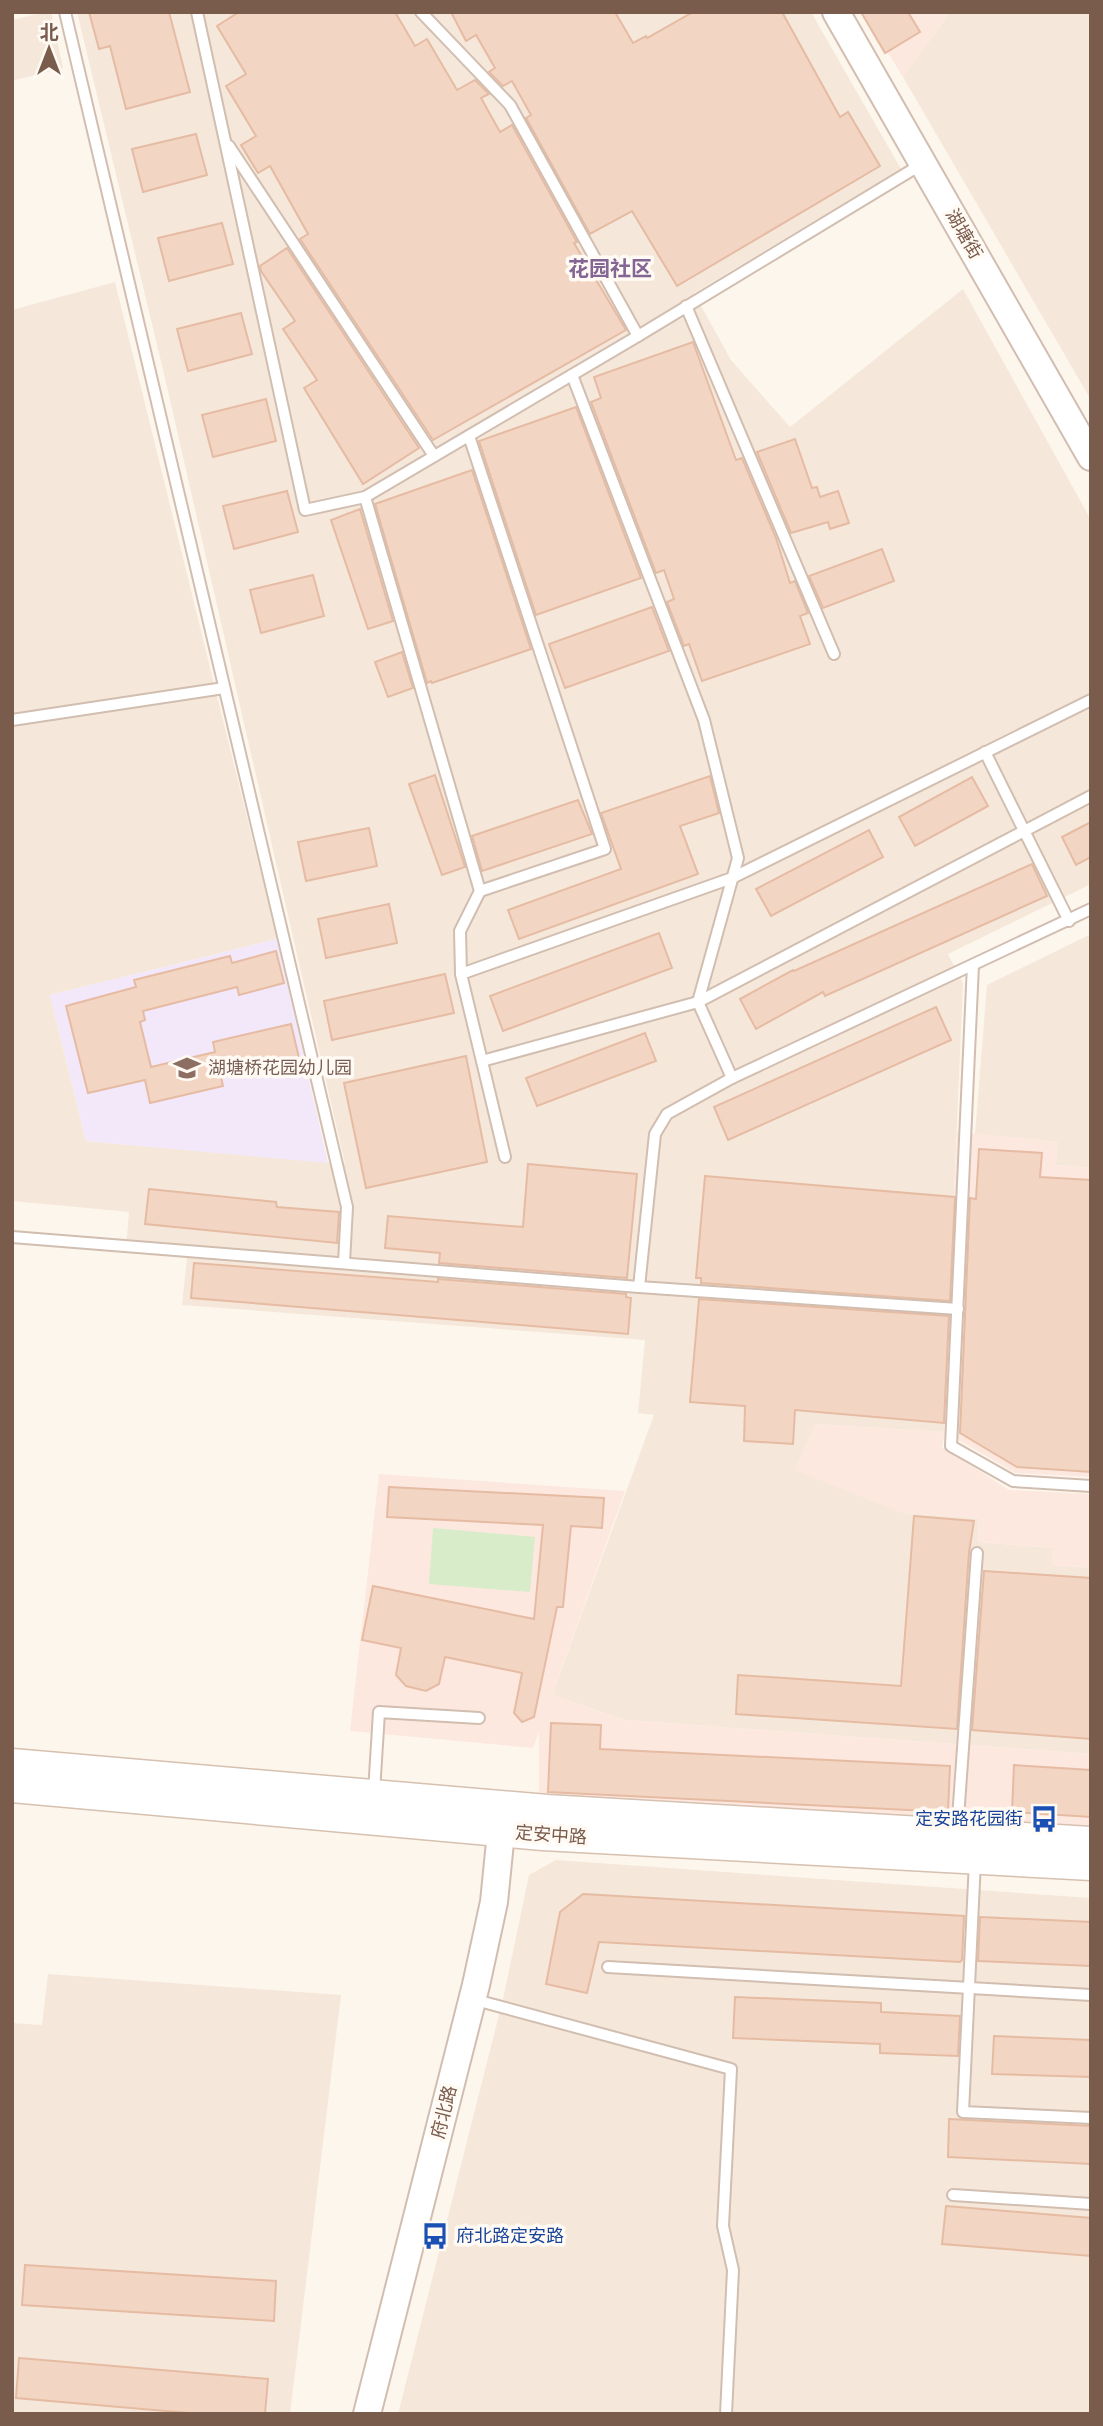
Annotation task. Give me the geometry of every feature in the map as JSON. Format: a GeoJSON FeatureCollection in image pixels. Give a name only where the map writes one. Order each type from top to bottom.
{"type":"FeatureCollection","features":[{"type":"Feature","properties":{"kind":"main road","name":"定安中路"},"geometry":{"type":"LineString","coordinates":[[12,1764],[374,1795],[502,1818],[957,1834],[1091,1842]]}},
{"type":"Feature","properties":{"kind":"main road","name":"定安中路"},"geometry":{"type":"LineString","coordinates":[[12,1787],[457,1829],[502,1818],[543,1835],[1091,1865]]}},
{"type":"Feature","properties":{"kind":"street","name":"湖塘街"},"geometry":{"type":"LineString","coordinates":[[836,12],[1091,457]]}},
{"type":"Feature","properties":{"kind":"street","name":"府北路"},"geometry":{"type":"LineString","coordinates":[[367,2414],[494,1902],[502,1818]]}},
{"type":"Feature","properties":{"kind":"lane"},"geometry":{"type":"LineString","coordinates":[[65,12],[346,1207],[344,1262]]}},
{"type":"Feature","properties":{"kind":"lane"},"geometry":{"type":"LineString","coordinates":[[197,12],[305,510],[365,497],[923,163]]}},
{"type":"Feature","properties":{"kind":"lane"},"geometry":{"type":"LineString","coordinates":[[421,12],[510,105],[638,336]]}},
{"type":"Feature","properties":{"kind":"lane"},"geometry":{"type":"LineString","coordinates":[[225,139],[434,456]]}},
{"type":"Feature","properties":{"kind":"lane"},"geometry":{"type":"LineString","coordinates":[[686,306],[834,654]]}},
{"type":"Feature","properties":{"kind":"lane"},"geometry":{"type":"LineString","coordinates":[[572,375],[704,720],[738,858],[698,1002],[732,1078]]}},
{"type":"Feature","properties":{"kind":"lane"},"geometry":{"type":"LineString","coordinates":[[468,436],[605,849],[480,891]]}},
{"type":"Feature","properties":{"kind":"lane"},"geometry":{"type":"LineString","coordinates":[[365,497],[480,891],[460,932],[461,974],[505,1157]]}},
{"type":"Feature","properties":{"kind":"lane"},"geometry":{"type":"LineString","coordinates":[[12,720],[224,688]]}},
{"type":"Feature","properties":{"kind":"lane"},"geometry":{"type":"LineString","coordinates":[[461,974],[732,878],[1091,700]]}},
{"type":"Feature","properties":{"kind":"lane"},"geometry":{"type":"LineString","coordinates":[[985,752],[1069,920]]}},
{"type":"Feature","properties":{"kind":"lane"},"geometry":{"type":"LineString","coordinates":[[482,1061],[698,1002],[1091,796]]}},
{"type":"Feature","properties":{"kind":"lane"},"geometry":{"type":"LineString","coordinates":[[639,1287],[655,1133],[667,1114],[732,1078],[1091,909]]}},
{"type":"Feature","properties":{"kind":"lane"},"geometry":{"type":"LineString","coordinates":[[973,965],[951,1446],[1013,1481],[1091,1486]]}},
{"type":"Feature","properties":{"kind":"lane"},"geometry":{"type":"LineString","coordinates":[[12,1237],[639,1287],[958,1309]]}},
{"type":"Feature","properties":{"kind":"lane"},"geometry":{"type":"LineString","coordinates":[[957,1834],[977,1553]]}},
{"type":"Feature","properties":{"kind":"lane"},"geometry":{"type":"LineString","coordinates":[[374,1795],[379,1712],[479,1718]]}},
{"type":"Feature","properties":{"kind":"lane"},"geometry":{"type":"LineString","coordinates":[[975,1859],[963,2112],[1091,2119]]}},
{"type":"Feature","properties":{"kind":"lane"},"geometry":{"type":"LineString","coordinates":[[608,1967],[1091,1995]]}},
{"type":"Feature","properties":{"kind":"lane"},"geometry":{"type":"LineString","coordinates":[[472,1999],[731,2069],[723,2226],[733,2270],[726,2414]]}},
{"type":"Feature","properties":{"kind":"lane"},"geometry":{"type":"LineString","coordinates":[[954,2194],[1091,2204]]}},
{"type":"Feature","properties":{"kind":"shaded area"},"geometry":{"type":"Polygon","coordinates":[[[51,12],[63,68],[12,81],[12,20],[51,12]]]}},
{"type":"Feature","properties":{"kind":"shaded area"},"geometry":{"type":"Polygon","coordinates":[[[77,12],[192,12],[195,20],[209,12],[811,12],[901,169],[694,293],[731,360],[790,427],[963,289],[1091,520],[1091,884],[948,954],[963,983],[944,1432],[815,1424],[902,1513],[979,1518],[978,1542],[1053,1548],[1052,1565],[1091,1568],[1091,1754],[624,1720],[552,1695],[654,1415],[638,1413],[645,1340],[182,1305],[187,1258],[126,1248],[129,1212],[12,1201],[12,310],[115,282],[277,939],[50,995],[86,1141],[345,1164],[164,374],[77,12]]]}},
{"type":"Feature","properties":{"kind":"shaded area"},"geometry":{"type":"Polygon","coordinates":[[[863,12],[950,12],[903,77],[863,12]]]}},
{"type":"Feature","properties":{"kind":"shaded area"},"geometry":{"type":"Polygon","coordinates":[[[950,12],[1091,12],[1091,400],[903,77],[950,12]]]}},
{"type":"Feature","properties":{"kind":"shaded area"},"geometry":{"type":"Polygon","coordinates":[[[1091,934],[1091,1168],[1056,1165],[1057,1142],[975,1134],[987,985],[1091,934]]]}},
{"type":"Feature","properties":{"kind":"shaded area","name":"湖塘桥花园幼儿园"},"geometry":{"type":"Polygon","coordinates":[[[277,939],[328,1163],[86,1141],[50,995],[277,939]]]}},
{"type":"Feature","properties":{"kind":"shaded area"},"geometry":{"type":"Polygon","coordinates":[[[957,1132],[1058,1142],[1056,1165],[1091,1168],[1091,1477],[1015,1473],[945,1432],[942,1447],[1009,1490],[1091,1494],[1091,1568],[1052,1565],[1053,1548],[978,1542],[979,1518],[902,1513],[795,1470],[815,1424],[944,1432],[957,1132]]]}},
{"type":"Feature","properties":{"kind":"shaded area"},"geometry":{"type":"Polygon","coordinates":[[[379,1474],[625,1491],[552,1695],[624,1720],[1091,1754],[1091,1830],[539,1794],[539,1732],[533,1748],[350,1731],[379,1474]]]}},
{"type":"Feature","properties":{"kind":"shaded area"},"geometry":{"type":"Polygon","coordinates":[[[556,1860],[1091,1898],[1091,2414],[398,2414],[503,1999],[529,1875],[556,1860]]]}},
{"type":"Feature","properties":{"kind":"shaded area"},"geometry":{"type":"Polygon","coordinates":[[[48,1974],[341,1995],[290,2414],[12,2414],[12,2023],[42,2025],[48,1974]]]}},
{"type":"Feature","properties":{"kind":"green space"},"geometry":{"type":"Polygon","coordinates":[[[433,1528],[535,1537],[530,1592],[429,1584],[433,1528]]]}},
{"type":"Feature","properties":{"kind":"building"},"geometry":{"type":"Polygon","coordinates":[[[89,12],[169,12],[190,92],[126,109],[110,46],[99,49],[89,12]]]}},
{"type":"Feature","properties":{"kind":"building"},"geometry":{"type":"Polygon","coordinates":[[[239,12],[395,12],[415,46],[427,39],[457,90],[475,80],[489,94],[481,98],[500,132],[512,125],[577,242],[574,243],[626,330],[433,440],[300,239],[308,234],[270,166],[258,173],[241,145],[256,136],[226,86],[246,74],[217,26],[239,12]]]}},
{"type":"Feature","properties":{"kind":"building"},"geometry":{"type":"Polygon","coordinates":[[[451,12],[615,12],[633,43],[693,12],[782,12],[840,117],[848,112],[880,166],[677,286],[632,211],[590,234],[526,118],[531,115],[512,81],[503,86],[489,72],[495,68],[476,35],[466,41],[451,12]]]}},
{"type":"Feature","properties":{"kind":"building"},"geometry":{"type":"Polygon","coordinates":[[[861,12],[908,12],[920,32],[885,53],[861,12]]]}},
{"type":"Feature","properties":{"kind":"building"},"geometry":{"type":"Polygon","coordinates":[[[196,134],[207,175],[143,192],[132,149],[196,134]]]}},
{"type":"Feature","properties":{"kind":"building"},"geometry":{"type":"Polygon","coordinates":[[[222,223],[233,264],[169,281],[158,238],[222,223]]]}},
{"type":"Feature","properties":{"kind":"building"},"geometry":{"type":"Polygon","coordinates":[[[287,248],[419,448],[363,484],[304,388],[317,380],[283,329],[295,321],[261,271],[260,266],[287,248]]]}},
{"type":"Feature","properties":{"kind":"building"},"geometry":{"type":"Polygon","coordinates":[[[241,313],[252,354],[188,371],[177,329],[241,313]]]}},
{"type":"Feature","properties":{"kind":"building"},"geometry":{"type":"Polygon","coordinates":[[[693,342],[736,460],[742,458],[776,538],[790,583],[795,581],[808,613],[800,616],[810,644],[702,681],[689,644],[684,646],[667,602],[674,599],[664,570],[656,573],[591,402],[601,398],[594,377],[693,342]]]}},
{"type":"Feature","properties":{"kind":"building"},"geometry":{"type":"Polygon","coordinates":[[[266,399],[276,441],[213,457],[202,415],[266,399]]]}},
{"type":"Feature","properties":{"kind":"building"},"geometry":{"type":"Polygon","coordinates":[[[576,407],[641,578],[536,615],[479,441],[576,407]]]}},
{"type":"Feature","properties":{"kind":"building"},"geometry":{"type":"Polygon","coordinates":[[[795,439],[812,488],[817,487],[820,497],[838,491],[849,523],[830,529],[828,522],[791,533],[757,452],[795,439]]]}},
{"type":"Feature","properties":{"kind":"building"},"geometry":{"type":"Polygon","coordinates":[[[472,470],[531,649],[427,683],[375,504],[472,470]]]}},
{"type":"Feature","properties":{"kind":"building"},"geometry":{"type":"Polygon","coordinates":[[[287,491],[298,532],[234,549],[223,506],[287,491]]]}},
{"type":"Feature","properties":{"kind":"building"},"geometry":{"type":"Polygon","coordinates":[[[360,509],[393,621],[368,629],[331,520],[360,509]]]}},
{"type":"Feature","properties":{"kind":"building"},"geometry":{"type":"Polygon","coordinates":[[[882,549],[894,581],[823,608],[809,576],[882,549]]]}},
{"type":"Feature","properties":{"kind":"building"},"geometry":{"type":"Polygon","coordinates":[[[313,575],[324,616],[261,633],[250,590],[313,575]]]}},
{"type":"Feature","properties":{"kind":"building"},"geometry":{"type":"Polygon","coordinates":[[[652,607],[669,651],[565,688],[549,644],[652,607]]]}},
{"type":"Feature","properties":{"kind":"building"},"geometry":{"type":"Polygon","coordinates":[[[402,652],[413,688],[388,697],[375,662],[402,652]]]}},
{"type":"Feature","properties":{"kind":"building"},"geometry":{"type":"Polygon","coordinates":[[[435,775],[465,867],[442,875],[409,784],[435,775]]]}},
{"type":"Feature","properties":{"kind":"building"},"geometry":{"type":"Polygon","coordinates":[[[710,776],[719,813],[680,826],[698,874],[519,939],[508,910],[621,869],[601,813],[710,776]]]}},
{"type":"Feature","properties":{"kind":"building"},"geometry":{"type":"Polygon","coordinates":[[[972,777],[988,806],[915,846],[899,817],[972,777]]]}},
{"type":"Feature","properties":{"kind":"building"},"geometry":{"type":"Polygon","coordinates":[[[578,800],[592,834],[482,871],[472,836],[578,800]]]}},
{"type":"Feature","properties":{"kind":"building"},"geometry":{"type":"Polygon","coordinates":[[[1091,822],[1091,857],[1076,865],[1062,837],[1091,822]]]}},
{"type":"Feature","properties":{"kind":"building"},"geometry":{"type":"Polygon","coordinates":[[[369,828],[377,866],[306,881],[298,842],[369,828]]]}},
{"type":"Feature","properties":{"kind":"building"},"geometry":{"type":"Polygon","coordinates":[[[869,830],[883,857],[771,916],[756,889],[869,830]]]}},
{"type":"Feature","properties":{"kind":"building"},"geometry":{"type":"Polygon","coordinates":[[[1032,864],[1047,896],[825,996],[823,992],[756,1029],[740,999],[793,970],[1032,864]]]}},
{"type":"Feature","properties":{"kind":"building"},"geometry":{"type":"Polygon","coordinates":[[[389,904],[397,943],[326,958],[318,919],[389,904]]]}},
{"type":"Feature","properties":{"kind":"building"},"geometry":{"type":"Polygon","coordinates":[[[659,933],[672,968],[503,1031],[490,996],[659,933]]]}},
{"type":"Feature","properties":{"kind":"building"},"geometry":{"type":"Polygon","coordinates":[[[276,951],[284,983],[239,995],[237,987],[143,1011],[145,1020],[140,1022],[151,1067],[215,1052],[213,1042],[291,1024],[299,1058],[221,1077],[223,1086],[150,1103],[145,1080],[88,1093],[66,1006],[136,987],[134,980],[230,956],[232,963],[276,951]]]}},
{"type":"Feature","properties":{"kind":"building"},"geometry":{"type":"Polygon","coordinates":[[[445,974],[454,1013],[332,1040],[324,1001],[445,974]]]}},
{"type":"Feature","properties":{"kind":"building"},"geometry":{"type":"Polygon","coordinates":[[[936,1007],[951,1040],[728,1140],[714,1107],[936,1007]]]}},
{"type":"Feature","properties":{"kind":"building"},"geometry":{"type":"Polygon","coordinates":[[[645,1033],[656,1061],[537,1106],[526,1078],[645,1033]]]}},
{"type":"Feature","properties":{"kind":"building"},"geometry":{"type":"Polygon","coordinates":[[[466,1056],[487,1162],[366,1188],[344,1083],[466,1056]]]}},
{"type":"Feature","properties":{"kind":"building"},"geometry":{"type":"Polygon","coordinates":[[[979,1149],[1042,1153],[1040,1177],[1091,1180],[1091,1472],[1017,1467],[960,1433],[970,1198],[976,1199],[979,1149]]]}},
{"type":"Feature","properties":{"kind":"building"},"geometry":{"type":"Polygon","coordinates":[[[528,1164],[637,1174],[627,1278],[439,1263],[440,1253],[385,1248],[388,1216],[523,1227],[528,1164]]]}},
{"type":"Feature","properties":{"kind":"building"},"geometry":{"type":"Polygon","coordinates":[[[705,1176],[955,1197],[950,1301],[701,1283],[701,1278],[696,1278],[705,1176]]]}},
{"type":"Feature","properties":{"kind":"building"},"geometry":{"type":"Polygon","coordinates":[[[149,1189],[276,1202],[277,1207],[339,1212],[337,1243],[145,1224],[149,1189]]]}},
{"type":"Feature","properties":{"kind":"building"},"geometry":{"type":"Polygon","coordinates":[[[194,1263],[626,1294],[626,1297],[631,1298],[628,1334],[191,1298],[194,1263]]]}},
{"type":"Feature","properties":{"kind":"building"},"geometry":{"type":"Polygon","coordinates":[[[699,1299],[949,1316],[944,1423],[795,1410],[793,1444],[744,1441],[745,1406],[690,1402],[699,1299]]]}},
{"type":"Feature","properties":{"kind":"building"},"geometry":{"type":"Polygon","coordinates":[[[389,1487],[604,1498],[602,1528],[571,1526],[563,1607],[557,1607],[534,1717],[522,1722],[514,1713],[522,1673],[445,1657],[439,1684],[426,1691],[406,1686],[396,1675],[401,1648],[362,1640],[373,1586],[534,1619],[543,1525],[387,1517],[389,1487]]]}},
{"type":"Feature","properties":{"kind":"building"},"geometry":{"type":"Polygon","coordinates":[[[914,1516],[974,1521],[969,1552],[957,1729],[736,1714],[738,1675],[901,1686],[914,1516]]]}},
{"type":"Feature","properties":{"kind":"building"},"geometry":{"type":"Polygon","coordinates":[[[984,1571],[1091,1578],[1091,1739],[972,1730],[984,1571]]]}},
{"type":"Feature","properties":{"kind":"building"},"geometry":{"type":"Polygon","coordinates":[[[551,1723],[601,1725],[600,1749],[950,1766],[948,1812],[548,1792],[551,1723]]]}},
{"type":"Feature","properties":{"kind":"building"},"geometry":{"type":"Polygon","coordinates":[[[1014,1765],[1091,1770],[1091,1817],[1012,1812],[1014,1765]]]}},
{"type":"Feature","properties":{"kind":"building"},"geometry":{"type":"Polygon","coordinates":[[[583,1894],[964,1916],[962,1960],[599,1942],[587,1993],[546,1984],[560,1912],[583,1894]]]}},
{"type":"Feature","properties":{"kind":"building"},"geometry":{"type":"Polygon","coordinates":[[[980,1917],[1091,1922],[1091,1966],[978,1961],[980,1917]]]}},
{"type":"Feature","properties":{"kind":"building"},"geometry":{"type":"Polygon","coordinates":[[[735,1997],[881,2003],[881,2012],[960,2016],[958,2056],[880,2053],[880,2044],[733,2038],[735,1997]]]}},
{"type":"Feature","properties":{"kind":"building"},"geometry":{"type":"Polygon","coordinates":[[[994,2036],[1091,2040],[1091,2077],[992,2074],[994,2036]]]}},
{"type":"Feature","properties":{"kind":"building"},"geometry":{"type":"Polygon","coordinates":[[[949,2119],[1091,2126],[1091,2164],[948,2157],[949,2119]]]}},
{"type":"Feature","properties":{"kind":"building"},"geometry":{"type":"Polygon","coordinates":[[[946,2206],[1091,2218],[1091,2256],[942,2244],[946,2206]]]}},
{"type":"Feature","properties":{"kind":"building"},"geometry":{"type":"Polygon","coordinates":[[[25,2265],[276,2281],[274,2321],[22,2305],[25,2265]]]}},
{"type":"Feature","properties":{"kind":"building"},"geometry":{"type":"Polygon","coordinates":[[[19,2358],[268,2379],[265,2414],[200,2414],[16,2398],[19,2358]]]}},
{"type":"Feature","properties":{"kind":"place","name":"湖塘桥花园幼儿园"},"geometry":{"type":"Point","coordinates":[187,1068]}},
{"type":"Feature","properties":{"kind":"place","name":"定安路花园街"},"geometry":{"type":"Point","coordinates":[1044,1819]}},
{"type":"Feature","properties":{"kind":"place","name":"府北路定安路"},"geometry":{"type":"Point","coordinates":[435,2236]}},
{"type":"Feature","properties":{"kind":"district","name":"花园社区"},"geometry":{"type":"Point","coordinates":[610,269]}}]}
